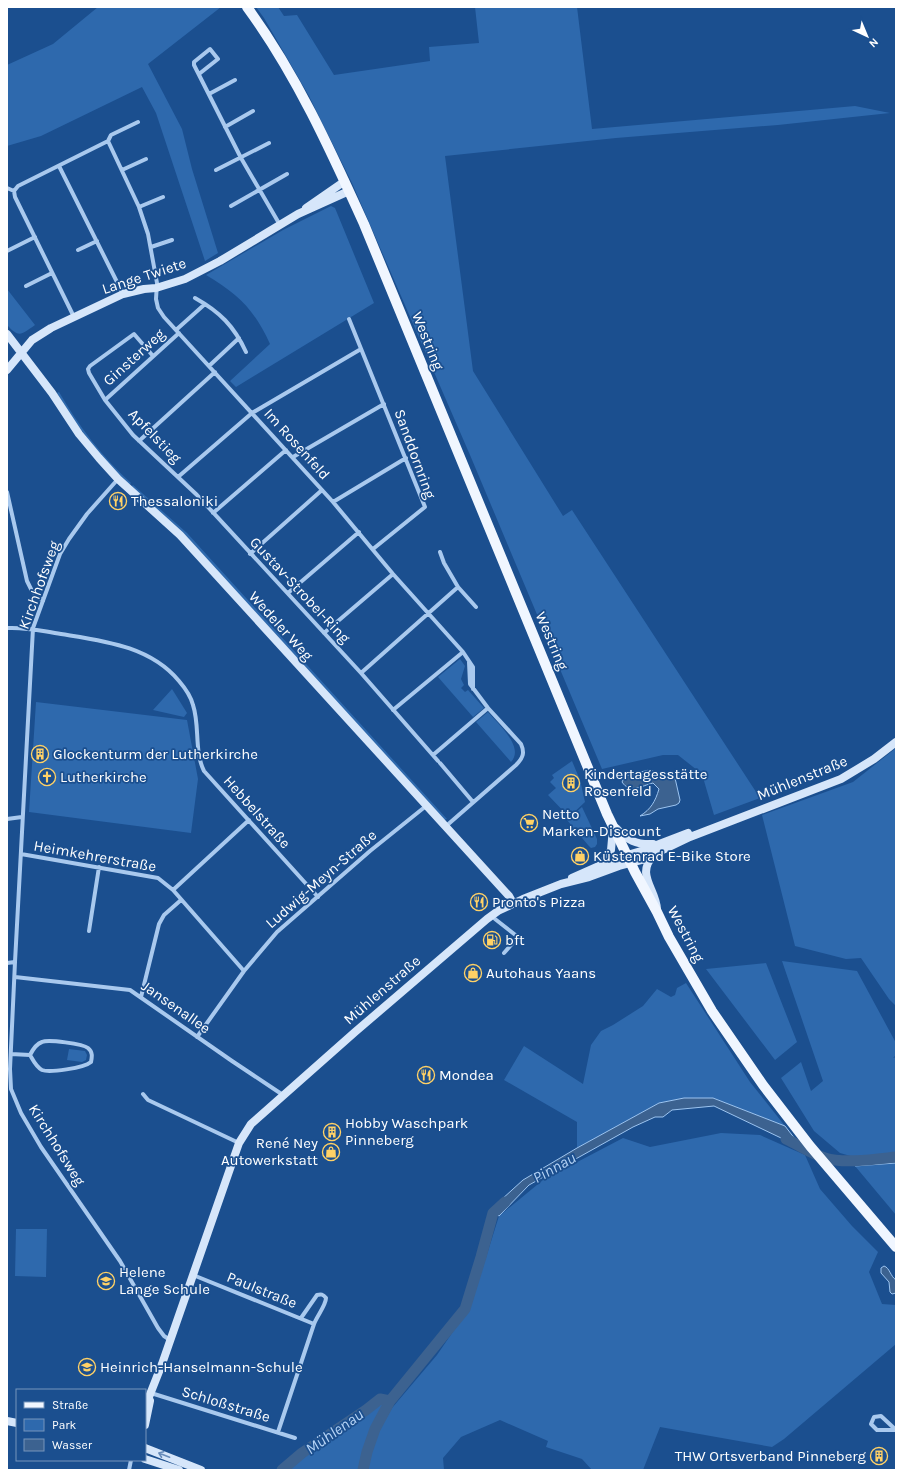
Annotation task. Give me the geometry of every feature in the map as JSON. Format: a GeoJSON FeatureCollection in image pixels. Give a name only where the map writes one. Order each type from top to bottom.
{"type":"FeatureCollection","features":[{"type":"Feature","properties":{"kind":"main road","name":"Westring"},"geometry":{"type":"LineString","coordinates":[[247,7],[276,50],[302,93],[347,186],[607,814],[672,943],[712,1011],[763,1085],[810,1146],[896,1247]]}},
{"type":"Feature","properties":{"kind":"main road","name":"Lange Twiete"},"geometry":{"type":"LineString","coordinates":[[7,370],[32,340],[51,328],[123,294],[156,288],[185,279],[220,261],[280,225],[331,190],[347,186]]}},
{"type":"Feature","properties":{"kind":"main road"},"geometry":{"type":"LineString","coordinates":[[7,334],[22,352]]}},
{"type":"Feature","properties":{"kind":"main road","name":"Wedeler Weg"},"geometry":{"type":"LineString","coordinates":[[22,352],[79,434],[118,479],[180,535],[509,896],[513,903]]}},
{"type":"Feature","properties":{"kind":"main road","name":"Mühlenstraße"},"geometry":{"type":"LineString","coordinates":[[146,1405],[239,1143],[251,1124],[355,1032],[498,911],[513,903],[561,884],[603,863],[629,859],[642,860],[690,837],[841,779],[874,759],[896,742]]}},
{"type":"Feature","properties":{"kind":"main road","name":"Mühlenstraße"},"geometry":{"type":"LineString","coordinates":[[561,884],[589,877],[629,859],[641,851],[657,844],[702,828],[734,820]]}},
{"type":"Feature","properties":{"kind":"main road"},"geometry":{"type":"LineString","coordinates":[[613,825],[632,842],[657,844]]}},
{"type":"Feature","properties":{"kind":"main road"},"geometry":{"type":"LineString","coordinates":[[603,863],[611,850],[613,825]]}},
{"type":"Feature","properties":{"kind":"main road"},"geometry":{"type":"LineString","coordinates":[[656,854],[649,860],[646,868],[646,877],[656,901],[657,912]]}},
{"type":"Feature","properties":{"kind":"main road","name":"Mühlenstraße"},"geometry":{"type":"LineString","coordinates":[[146,1421],[151,1393]]}},
{"type":"Feature","properties":{"kind":"main road"},"geometry":{"type":"LineString","coordinates":[[146,1448],[200,1470]]}},
{"type":"Feature","properties":{"kind":"main road"},"geometry":{"type":"LineString","coordinates":[[146,1459],[179,1470]]}},
{"type":"Feature","properties":{"kind":"street"},"geometry":{"type":"LineString","coordinates":[[199,74],[218,58],[210,49],[194,62],[194,65],[241,158],[280,225]]}},
{"type":"Feature","properties":{"kind":"street"},"geometry":{"type":"LineString","coordinates":[[209,94],[235,80]]}},
{"type":"Feature","properties":{"kind":"street"},"geometry":{"type":"LineString","coordinates":[[225,127],[253,111]]}},
{"type":"Feature","properties":{"kind":"street"},"geometry":{"type":"LineString","coordinates":[[74,317],[34,237],[15,197],[14,191],[18,186],[108,141],[111,135],[138,122]]}},
{"type":"Feature","properties":{"kind":"street","name":"Im Rosenfeld"},"geometry":{"type":"LineString","coordinates":[[108,141],[140,207],[151,247],[158,308],[164,317],[293,457],[393,574],[463,652],[469,660],[470,684],[473,689],[521,744],[523,755],[516,765],[445,827]]}},
{"type":"Feature","properties":{"kind":"street"},"geometry":{"type":"LineString","coordinates":[[216,170],[269,143]]}},
{"type":"Feature","properties":{"kind":"street"},"geometry":{"type":"LineString","coordinates":[[122,170],[146,159]]}},
{"type":"Feature","properties":{"kind":"street"},"geometry":{"type":"LineString","coordinates":[[59,166],[123,294]]}},
{"type":"Feature","properties":{"kind":"street"},"geometry":{"type":"LineString","coordinates":[[231,206],[287,174]]}},
{"type":"Feature","properties":{"kind":"street"},"geometry":{"type":"LineString","coordinates":[[7,188],[14,191]]}},
{"type":"Feature","properties":{"kind":"street"},"geometry":{"type":"LineString","coordinates":[[140,207],[163,198]]}},
{"type":"Feature","properties":{"kind":"street"},"geometry":{"type":"LineString","coordinates":[[7,252],[34,237]]}},
{"type":"Feature","properties":{"kind":"street"},"geometry":{"type":"LineString","coordinates":[[151,247],[172,240]]}},
{"type":"Feature","properties":{"kind":"street"},"geometry":{"type":"LineString","coordinates":[[78,250],[97,241]]}},
{"type":"Feature","properties":{"kind":"street"},"geometry":{"type":"LineString","coordinates":[[26,286],[52,274]]}},
{"type":"Feature","properties":{"kind":"street"},"geometry":{"type":"LineString","coordinates":[[195,298],[219,313],[239,338],[246,352]]}},
{"type":"Feature","properties":{"kind":"street","name":"Ginsterweg"},"geometry":{"type":"LineString","coordinates":[[105,400],[206,304]]}},
{"type":"Feature","properties":{"kind":"street","name":"Sanddornring"},"geometry":{"type":"LineString","coordinates":[[349,319],[425,507],[373,549]]}},
{"type":"Feature","properties":{"kind":"street","name":"Apfelstieg"},"geometry":{"type":"LineString","coordinates":[[153,356],[134,334],[88,369],[105,400],[139,441],[178,477],[213,513]]}},
{"type":"Feature","properties":{"kind":"street"},"geometry":{"type":"LineString","coordinates":[[209,366],[239,338]]}},
{"type":"Feature","properties":{"kind":"street"},"geometry":{"type":"LineString","coordinates":[[178,477],[252,413],[361,349]]}},
{"type":"Feature","properties":{"kind":"street"},"geometry":{"type":"LineString","coordinates":[[139,441],[214,372]]}},
{"type":"Feature","properties":{"kind":"street"},"geometry":{"type":"LineString","coordinates":[[293,457],[384,404]]}},
{"type":"Feature","properties":{"kind":"street"},"geometry":{"type":"LineString","coordinates":[[213,513],[286,450]]}},
{"type":"Feature","properties":{"kind":"street"},"geometry":{"type":"LineString","coordinates":[[333,502],[406,458]]}},
{"type":"Feature","properties":{"kind":"street","name":"Kirchhofsweg"},"geometry":{"type":"LineString","coordinates":[[118,479],[68,538],[60,554],[33,628],[15,962],[11,1089],[21,1113],[49,1159],[120,1261],[158,1328],[164,1336],[170,1340]]}},
{"type":"Feature","properties":{"kind":"street"},"geometry":{"type":"LineString","coordinates":[[250,554],[322,490]]}},
{"type":"Feature","properties":{"kind":"street"},"geometry":{"type":"LineString","coordinates":[[7,492],[9,509],[29,586],[35,595],[43,601]]}},
{"type":"Feature","properties":{"kind":"street","name":"Gustav-Strobel-Ring"},"geometry":{"type":"LineString","coordinates":[[213,513],[361,673],[473,802]]}},
{"type":"Feature","properties":{"kind":"street"},"geometry":{"type":"LineString","coordinates":[[288,594],[358,532]]}},
{"type":"Feature","properties":{"kind":"street"},"geometry":{"type":"LineString","coordinates":[[440,552],[444,563],[458,586],[476,607]]}},
{"type":"Feature","properties":{"kind":"street"},"geometry":{"type":"LineString","coordinates":[[324,633],[393,574]]}},
{"type":"Feature","properties":{"kind":"street"},"geometry":{"type":"LineString","coordinates":[[361,673],[458,586]]}},
{"type":"Feature","properties":{"kind":"street","name":"Hebbelstraße"},"geometry":{"type":"LineString","coordinates":[[7,628],[33,628],[119,645],[136,650],[151,657],[167,668],[183,685],[193,704],[196,718],[199,756],[204,771],[318,897]]}},
{"type":"Feature","properties":{"kind":"street"},"geometry":{"type":"LineString","coordinates":[[393,710],[463,652]]}},
{"type":"Feature","properties":{"kind":"street"},"geometry":{"type":"LineString","coordinates":[[433,755],[488,708]]}},
{"type":"Feature","properties":{"kind":"street","name":"Ludwig-Meyn-Straße"},"geometry":{"type":"LineString","coordinates":[[197,1037],[244,971],[277,932],[370,851],[426,806]]}},
{"type":"Feature","properties":{"kind":"street"},"geometry":{"type":"LineString","coordinates":[[7,819],[22,817]]}},
{"type":"Feature","properties":{"kind":"street"},"geometry":{"type":"LineString","coordinates":[[172,890],[249,820]]}},
{"type":"Feature","properties":{"kind":"street","name":"Heimkehrerstraße"},"geometry":{"type":"LineString","coordinates":[[21,854],[156,877],[172,890],[244,971]]}},
{"type":"Feature","properties":{"kind":"street"},"geometry":{"type":"LineString","coordinates":[[89,931],[100,867]]}},
{"type":"Feature","properties":{"kind":"street"},"geometry":{"type":"LineString","coordinates":[[141,997],[159,924],[164,915],[181,900]]}},
{"type":"Feature","properties":{"kind":"street"},"geometry":{"type":"LineString","coordinates":[[495,919],[518,937],[504,953]]}},
{"type":"Feature","properties":{"kind":"street"},"geometry":{"type":"LineString","coordinates":[[7,963],[15,962]]}},
{"type":"Feature","properties":{"kind":"street","name":"Jansenallee"},"geometry":{"type":"LineString","coordinates":[[15,977],[130,990],[284,1096]]}},
{"type":"Feature","properties":{"kind":"street"},"geometry":{"type":"LineString","coordinates":[[47,1040],[86,1046],[91,1052],[92,1058],[91,1062],[83,1067],[48,1071],[38,1068],[30,1055],[37,1044],[47,1040]]}},
{"type":"Feature","properties":{"kind":"street"},"geometry":{"type":"LineString","coordinates":[[11,1054],[30,1055]]}},
{"type":"Feature","properties":{"kind":"street"},"geometry":{"type":"LineString","coordinates":[[143,1094],[148,1100],[239,1143]]}},
{"type":"Feature","properties":{"kind":"street","name":"Paulstraße"},"geometry":{"type":"LineString","coordinates":[[192,1275],[314,1324]]}},
{"type":"Feature","properties":{"kind":"street","name":"Paulstraße"},"geometry":{"type":"LineString","coordinates":[[278,1432],[314,1324],[326,1301],[326,1298],[321,1294],[317,1295],[301,1318]]}},
{"type":"Feature","properties":{"kind":"street","name":"Schloßstraße"},"geometry":{"type":"LineString","coordinates":[[151,1393],[295,1438]]}},
{"type":"Feature","properties":{"kind":"street"},"geometry":{"type":"LineString","coordinates":[[881,1416],[896,1430],[878,1430],[871,1424],[874,1417],[881,1416]]}},
{"type":"Feature","properties":{"kind":"green space"},"geometry":{"type":"Polygon","coordinates":[[[98,7],[221,7],[148,64],[182,129],[192,169],[218,253],[205,261],[156,113],[142,87],[41,136],[7,146],[7,65],[53,44],[98,7]]]}},
{"type":"Feature","properties":{"kind":"green space"},"geometry":{"type":"Polygon","coordinates":[[[256,7],[278,7],[284,16],[297,15],[334,75],[430,61],[429,47],[479,43],[475,7],[577,7],[592,129],[855,106],[890,113],[778,125],[616,138],[445,156],[473,371],[563,516],[572,510],[760,798],[714,815],[702,774],[678,755],[663,755],[602,769],[470,455],[352,183],[309,96],[264,18],[256,7]]]}},
{"type":"Feature","properties":{"kind":"green space"},"geometry":{"type":"Polygon","coordinates":[[[331,206],[335,208],[374,303],[236,387],[230,381],[270,344],[258,321],[244,304],[227,289],[206,275],[283,230],[331,206]]]}},
{"type":"Feature","properties":{"kind":"green space"},"geometry":{"type":"Polygon","coordinates":[[[7,289],[35,325],[20,334],[14,332],[7,325],[7,289]]]}},
{"type":"Feature","properties":{"kind":"green space"},"geometry":{"type":"Polygon","coordinates":[[[59,392],[91,440],[120,473],[131,483],[129,485],[108,464],[81,430],[57,393],[59,392]]]}},
{"type":"Feature","properties":{"kind":"green space"},"geometry":{"type":"Polygon","coordinates":[[[133,485],[187,533],[447,819],[444,820],[185,535],[131,487],[133,485]]]}},
{"type":"Feature","properties":{"kind":"green space"},"geometry":{"type":"Polygon","coordinates":[[[460,659],[465,666],[461,679],[464,685],[461,688],[465,692],[468,690],[484,708],[473,717],[438,677],[460,659]]]}},
{"type":"Feature","properties":{"kind":"green space"},"geometry":{"type":"Polygon","coordinates":[[[172,689],[187,713],[184,717],[153,710],[172,689]]]}},
{"type":"Feature","properties":{"kind":"green space"},"geometry":{"type":"Polygon","coordinates":[[[36,702],[187,720],[198,779],[191,833],[29,812],[36,702]]]}},
{"type":"Feature","properties":{"kind":"green space"},"geometry":{"type":"Polygon","coordinates":[[[488,712],[513,743],[515,750],[511,762],[476,722],[488,712]]]}},
{"type":"Feature","properties":{"kind":"green space"},"geometry":{"type":"Polygon","coordinates":[[[896,748],[896,1006],[889,999],[861,958],[846,959],[795,946],[762,815],[853,782],[896,748]]]}},
{"type":"Feature","properties":{"kind":"green space"},"geometry":{"type":"Polygon","coordinates":[[[572,761],[580,780],[585,802],[569,817],[548,795],[556,788],[550,782],[554,778],[552,775],[572,761]]]}},
{"type":"Feature","properties":{"kind":"green space"},"geometry":{"type":"Polygon","coordinates":[[[582,807],[597,839],[597,844],[595,847],[591,848],[567,820],[582,807]]]}},
{"type":"Feature","properties":{"kind":"green space"},"geometry":{"type":"Polygon","coordinates":[[[782,961],[857,971],[896,1043],[896,1055],[893,1058],[896,1057],[896,1153],[854,1157],[840,1153],[814,1131],[781,1078],[801,1062],[811,1091],[823,1081],[782,961]]]}},
{"type":"Feature","properties":{"kind":"green space"},"geometry":{"type":"Polygon","coordinates":[[[766,963],[797,1042],[775,1060],[706,969],[766,963]]]}},
{"type":"Feature","properties":{"kind":"green space"},"geometry":{"type":"Polygon","coordinates":[[[686,983],[750,1082],[785,1126],[713,1098],[659,1103],[577,1148],[577,1122],[504,1080],[524,1046],[583,1084],[591,1045],[601,1031],[643,1006],[657,989],[671,997],[675,995],[677,988],[686,983]]]}},
{"type":"Feature","properties":{"kind":"green space"},"geometry":{"type":"Polygon","coordinates":[[[69,1049],[85,1051],[87,1055],[86,1060],[82,1062],[67,1060],[69,1049]]]}},
{"type":"Feature","properties":{"kind":"green space"},"geometry":{"type":"Polygon","coordinates":[[[721,1133],[760,1135],[805,1155],[820,1189],[852,1226],[878,1252],[869,1272],[882,1304],[896,1305],[896,1344],[784,1439],[772,1447],[660,1427],[643,1470],[592,1470],[582,1459],[546,1447],[548,1441],[500,1420],[461,1437],[443,1458],[444,1470],[282,1470],[302,1453],[380,1399],[390,1401],[375,1429],[368,1449],[392,1408],[437,1355],[463,1317],[483,1267],[499,1216],[543,1180],[623,1138],[650,1147],[721,1133]]]}},
{"type":"Feature","properties":{"kind":"green space"},"geometry":{"type":"Polygon","coordinates":[[[896,1163],[896,1215],[855,1166],[896,1163]]]}},
{"type":"Feature","properties":{"kind":"green space"},"geometry":{"type":"Polygon","coordinates":[[[16,1229],[47,1229],[46,1277],[15,1276],[16,1229]]]}},
{"type":"Feature","properties":{"kind":"water"},"geometry":{"type":"Polygon","coordinates":[[[649,770],[675,778],[680,800],[676,805],[658,809],[650,814],[640,816],[652,805],[659,789],[653,783],[636,788],[629,788],[622,782],[625,776],[649,770]]]}},
{"type":"Feature","properties":{"kind":"water"},"geometry":{"type":"Polygon","coordinates":[[[684,1098],[713,1098],[785,1126],[802,1148],[714,1106],[672,1110],[663,1117],[655,1117],[633,1127],[529,1185],[499,1216],[490,1210],[523,1180],[577,1148],[659,1103],[684,1098]]]}},
{"type":"Feature","properties":{"kind":"water"},"geometry":{"type":"Polygon","coordinates":[[[896,1154],[896,1163],[855,1166],[854,1157],[896,1154]]]}},
{"type":"Feature","properties":{"kind":"water"},"geometry":{"type":"Polygon","coordinates":[[[884,1266],[888,1268],[896,1280],[896,1293],[892,1294],[890,1292],[889,1282],[881,1273],[881,1268],[884,1266]]]}},
{"type":"Feature","properties":{"kind":"waterway","name":"Pinnau"},"geometry":{"type":"LineString","coordinates":[[786,1139],[815,1154],[833,1160],[841,1161],[896,1157]]}},
{"type":"Feature","properties":{"kind":"waterway","name":"Pinnau"},"geometry":{"type":"LineString","coordinates":[[363,1470],[367,1452],[375,1429],[390,1401],[465,1309],[493,1213],[505,1202]]}},
{"type":"Feature","properties":{"kind":"waterway","name":"Mühlenau"},"geometry":{"type":"LineString","coordinates":[[282,1470],[302,1453],[380,1399],[390,1401]]}},
{"type":"Feature","properties":{"kind":"place","name":"Thessaloniki"},"geometry":{"type":"Point","coordinates":[118,501]}},
{"type":"Feature","properties":{"kind":"place","name":"Glockenturm der Lutherkirche"},"geometry":{"type":"Point","coordinates":[40,754]}},
{"type":"Feature","properties":{"kind":"place","name":"Lutherkirche"},"geometry":{"type":"Point","coordinates":[47,777]}},
{"type":"Feature","properties":{"kind":"place","name":"Kindertagesstätte Rosenfeld"},"geometry":{"type":"Point","coordinates":[571,783]}},
{"type":"Feature","properties":{"kind":"place","name":"Netto Marken-Discount"},"geometry":{"type":"Point","coordinates":[529,823]}},
{"type":"Feature","properties":{"kind":"place","name":"Küstenrad E-Bike Store"},"geometry":{"type":"Point","coordinates":[580,856]}},
{"type":"Feature","properties":{"kind":"place","name":"Pronto's Pizza"},"geometry":{"type":"Point","coordinates":[479,902]}},
{"type":"Feature","properties":{"kind":"place","name":"bft"},"geometry":{"type":"Point","coordinates":[492,940]}},
{"type":"Feature","properties":{"kind":"place","name":"Autohaus Yaans"},"geometry":{"type":"Point","coordinates":[473,973]}},
{"type":"Feature","properties":{"kind":"place","name":"Mondea"},"geometry":{"type":"Point","coordinates":[426,1075]}},
{"type":"Feature","properties":{"kind":"place","name":"Hobby Waschpark Pinneberg"},"geometry":{"type":"Point","coordinates":[332,1132]}},
{"type":"Feature","properties":{"kind":"place","name":"René Ney Autowerkstatt"},"geometry":{"type":"Point","coordinates":[331,1152]}},
{"type":"Feature","properties":{"kind":"place","name":"Helene Lange Schule"},"geometry":{"type":"Point","coordinates":[106,1281]}},
{"type":"Feature","properties":{"kind":"place","name":"Heinrich-Hanselmann-Schule"},"geometry":{"type":"Point","coordinates":[87,1367]}},
{"type":"Feature","properties":{"kind":"place","name":"THW Ortsverband Pinneberg"},"geometry":{"type":"Point","coordinates":[879,1456]}}]}
